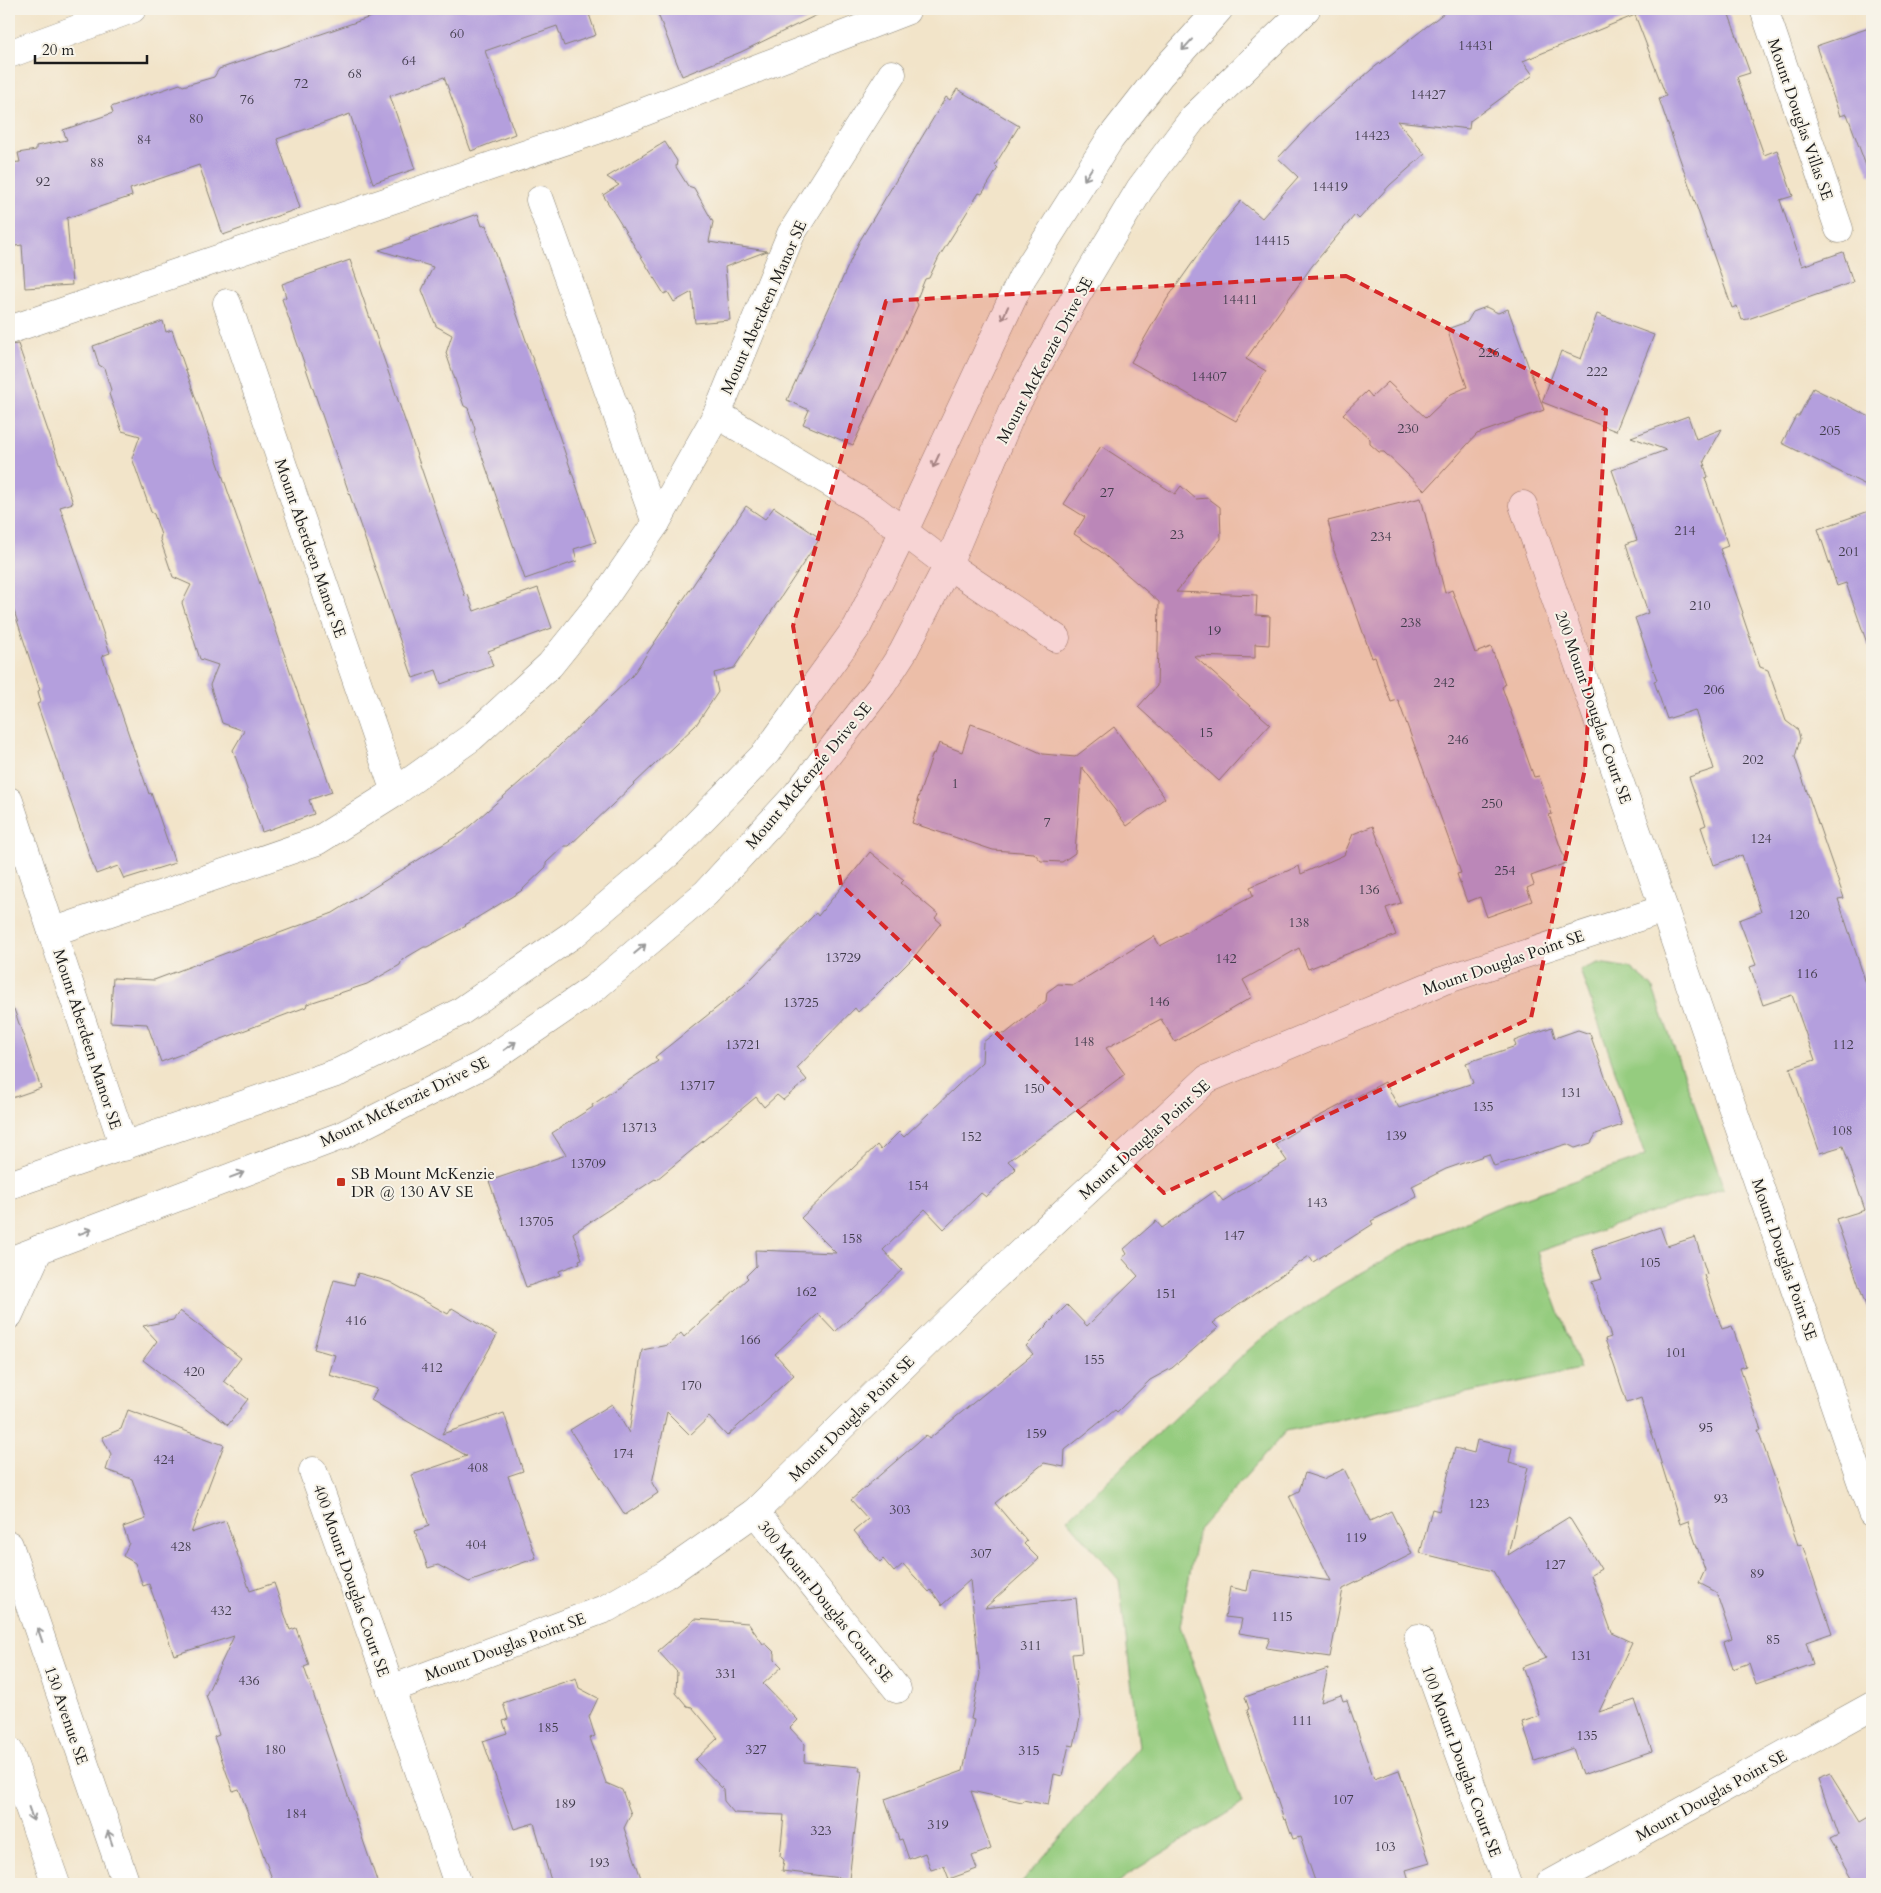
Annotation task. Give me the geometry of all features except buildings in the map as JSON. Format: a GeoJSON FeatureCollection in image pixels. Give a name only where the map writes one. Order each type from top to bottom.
{"type":"FeatureCollection","features":[{"type":"Feature","properties":{"kind":"street"},"geometry":{"type":"LineString","coordinates":[[9,54],[132,9]]}},
{"type":"Feature","properties":{"kind":"street"},"geometry":{"type":"LineString","coordinates":[[9,330],[597,130],[906,11],[905,9]]}},
{"type":"Feature","properties":{"kind":"street"},"geometry":{"type":"LineString","coordinates":[[9,1185],[339,1072],[460,1012],[575,933],[670,852],[766,753],[857,626],[904,531],[1022,278],[1110,139],[1160,75],[1219,9]]}},
{"type":"Feature","properties":{"kind":"street","name":"Mount Douglas Villas SE"},"geometry":{"type":"LineString","coordinates":[[1764,9],[1839,229]]}},
{"type":"Feature","properties":{"kind":"street","name":"Mount McKenzie Drive SE"},"geometry":{"type":"LineString","coordinates":[[9,1262],[342,1135],[482,1065],[593,989],[706,893],[796,794],[882,685],[902,652],[948,565],[1012,412],[1076,296],[1140,189],[1194,117],[1294,11]]}},
{"type":"Feature","properties":{"kind":"street","name":"Mount Aberdeen Manor SE"},"geometry":{"type":"LineString","coordinates":[[52,932],[316,841],[395,792],[472,737],[550,665],[604,598],[656,523],[717,414],[791,234],[892,74]]}},
{"type":"Feature","properties":{"kind":"street"},"geometry":{"type":"LineString","coordinates":[[540,200],[656,523]]}},
{"type":"Feature","properties":{"kind":"street","name":"Mount Aberdeen Manor SE"},"geometry":{"type":"LineString","coordinates":[[227,303],[395,792]]}},
{"type":"Feature","properties":{"kind":"street","name":"Mount Aberdeen Manor SE"},"geometry":{"type":"LineString","coordinates":[[717,414],[874,509],[948,565],[1056,638]]}},
{"type":"Feature","properties":{"kind":"street","name":"200 Mount Douglas Court SE"},"geometry":{"type":"LineString","coordinates":[[1523,505],[1664,909]]}},
{"type":"Feature","properties":{"kind":"street","name":"Mount Aberdeen Manor SE"},"geometry":{"type":"LineString","coordinates":[[9,800],[124,1147]]}},
{"type":"Feature","properties":{"kind":"street","name":"Mount Douglas Point SE"},"geometry":{"type":"LineString","coordinates":[[391,1689],[607,1608],[665,1575],[755,1512],[973,1297],[1207,1078],[1442,981],[1664,909],[1872,1513]]}},
{"type":"Feature","properties":{"kind":"street"},"geometry":{"type":"LineString","coordinates":[[9,1315],[40,1249]]}},
{"type":"Feature","properties":{"kind":"street","name":"400 Mount Douglas Court SE"},"geometry":{"type":"LineString","coordinates":[[313,1471],[391,1689]]}},
{"type":"Feature","properties":{"kind":"street","name":"300 Mount Douglas Court SE"},"geometry":{"type":"LineString","coordinates":[[755,1512],[897,1689]]}},
{"type":"Feature","properties":{"kind":"street","name":"130 Avenue SE"},"geometry":{"type":"LineString","coordinates":[[9,1545],[126,1884]]}},
{"type":"Feature","properties":{"kind":"street","name":"100 Mount Douglas Court SE"},"geometry":{"type":"LineString","coordinates":[[1418,1638],[1507,1884]]}},
{"type":"Feature","properties":{"kind":"street"},"geometry":{"type":"LineString","coordinates":[[391,1689],[458,1884]]}},
{"type":"Feature","properties":{"kind":"street","name":"Mount Douglas Point SE"},"geometry":{"type":"LineString","coordinates":[[1550,1884],[1872,1706]]}},
{"type":"Feature","properties":{"kind":"street"},"geometry":{"type":"LineString","coordinates":[[9,1751],[56,1884]]}},
{"type":"Feature","properties":{"kind":"highlighted area"},"geometry":{"type":"Polygon","coordinates":[[[1346,276],[1606,410],[1585,769],[1531,1018],[1164,1193],[841,885],[793,626],[886,301],[1346,276]]]}},
{"type":"Feature","properties":{"kind":"green space"},"geometry":{"type":"Polygon","coordinates":[[[1599,963],[1630,968],[1652,986],[1724,1188],[1537,1252],[1580,1369],[1286,1431],[1198,1530],[1180,1626],[1242,1804],[1127,1875],[1117,1884],[1020,1884],[1139,1747],[1119,1580],[1067,1519],[1262,1338],[1335,1288],[1407,1247],[1501,1206],[1645,1156],[1580,970],[1599,963]]]}},
{"type":"Feature","properties":{"kind":"place","name":"SB Mount McKenzie DR @ 130 AV SE"},"geometry":{"type":"Point","coordinates":[341,1182]}}]}
